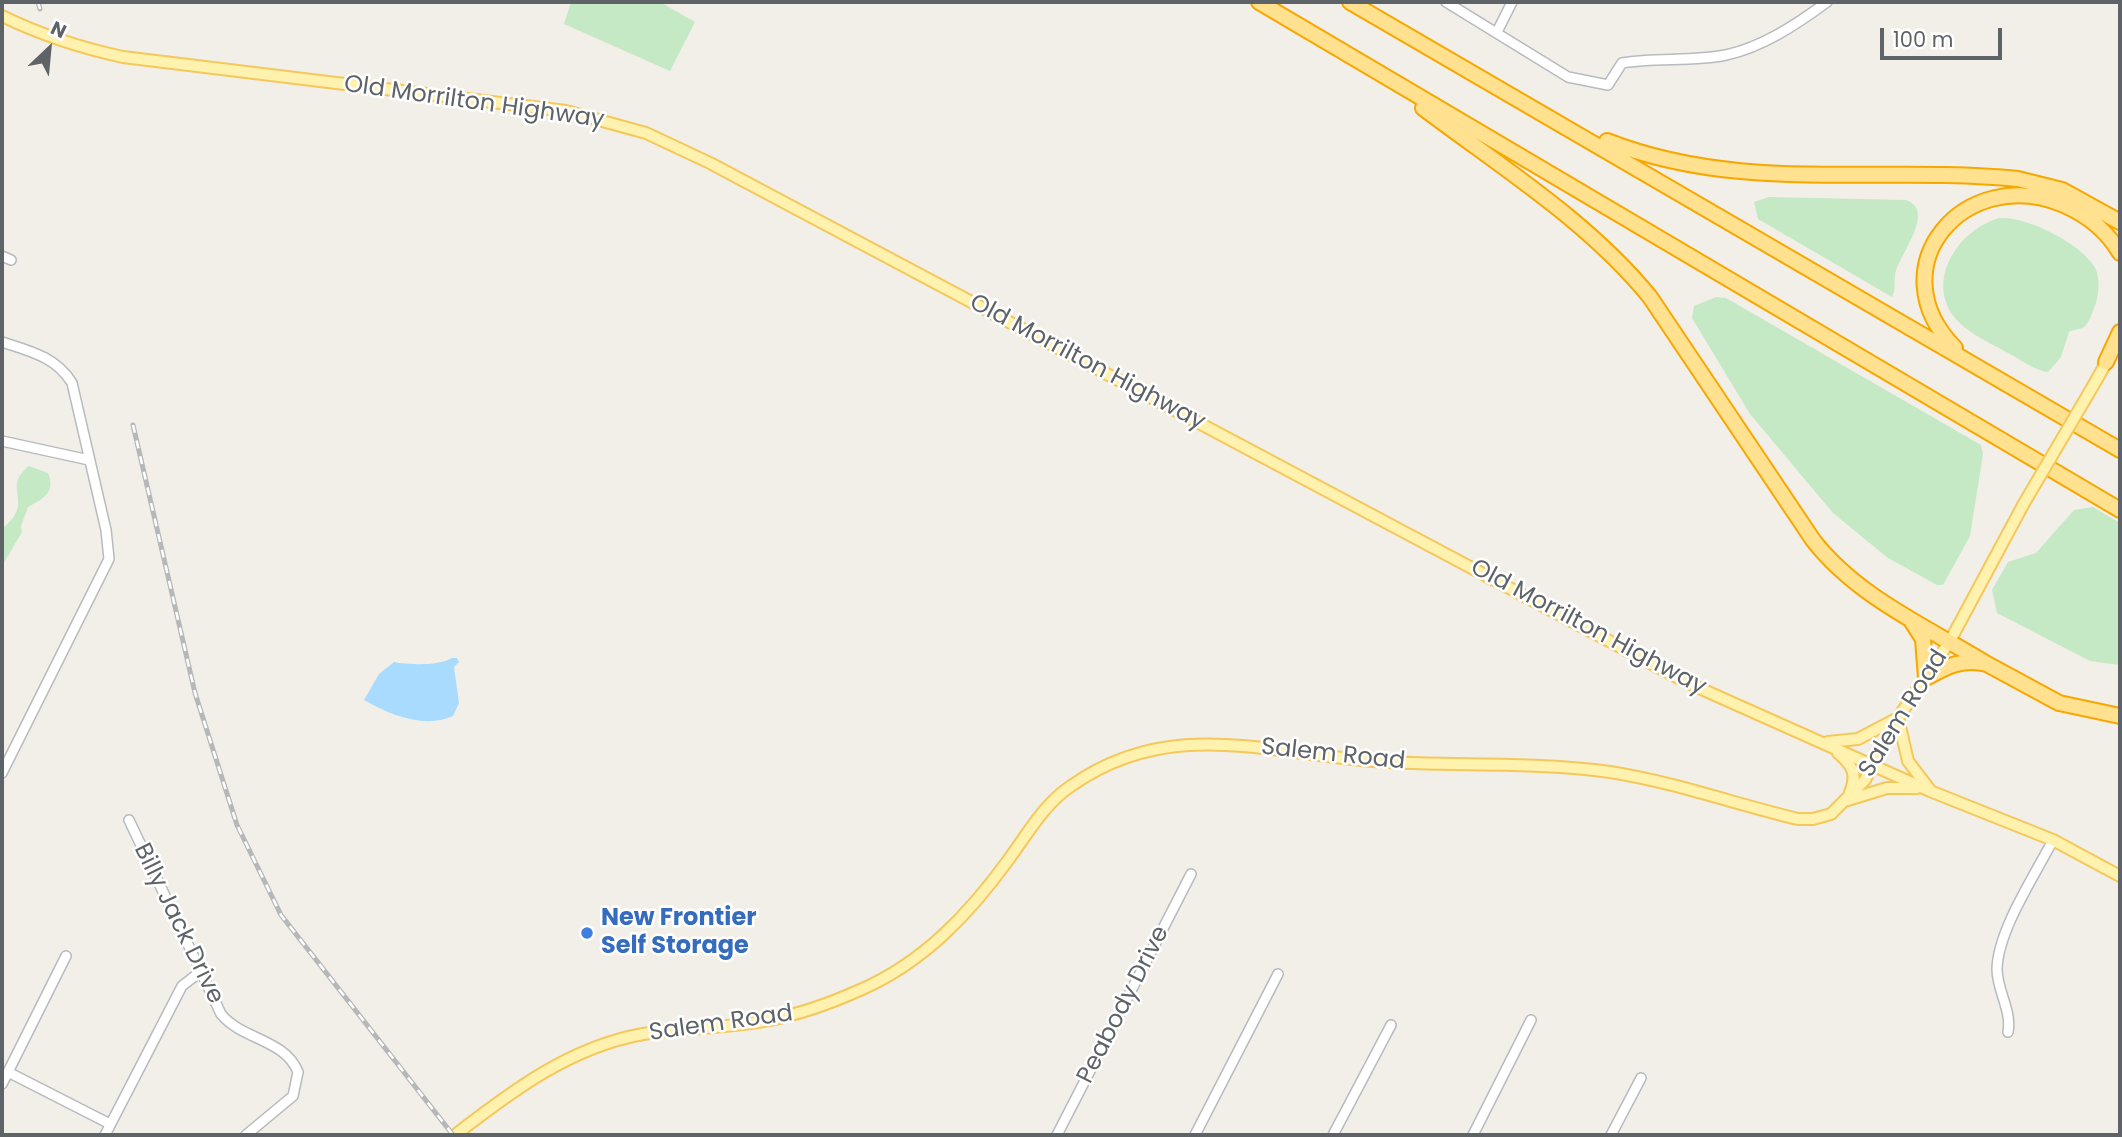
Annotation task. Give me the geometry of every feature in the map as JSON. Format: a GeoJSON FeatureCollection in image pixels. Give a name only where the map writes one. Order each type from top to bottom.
{"type":"FeatureCollection","features":[{"type":"Feature","properties":{"kind":"highway"},"geometry":{"type":"LineString","coordinates":[[1259,2],[2120,510]]}},
{"type":"Feature","properties":{"kind":"highway"},"geometry":{"type":"LineString","coordinates":[[1350,2],[1558,120],[2120,450]]}},
{"type":"Feature","properties":{"kind":"highway"},"geometry":{"type":"LineString","coordinates":[[1375,72],[1563,214],[1617,260],[1650,297],[1820,550],[1842,574],[1987,664],[2059,703],[2095,713],[2120,716]]}},
{"type":"Feature","properties":{"kind":"highway"},"geometry":{"type":"LineString","coordinates":[[1558,120],[1645,155],[1713,170],[2018,179],[2070,194],[2120,222]]}},
{"type":"Feature","properties":{"kind":"highway"},"geometry":{"type":"LineString","coordinates":[[1971,363],[1939,328],[1930,310],[1926,290],[1927,265],[1934,245],[1947,225],[1962,211],[2000,195],[2044,198],[2093,221],[2120,253]]}},
{"type":"Feature","properties":{"kind":"highway"},"geometry":{"type":"LineString","coordinates":[[2106,362],[2120,332]]}},
{"type":"Feature","properties":{"kind":"highway"},"geometry":{"type":"LineString","coordinates":[[1895,608],[1921,633],[1926,678],[1956,663],[1975,661],[1987,664]]}},
{"type":"Feature","properties":{"kind":"main road","name":"Old Morrilton Highway"},"geometry":{"type":"LineString","coordinates":[[2,16],[32,31],[87,49],[123,57],[566,111],[646,133],[747,183],[1688,683],[1930,791],[2053,840],[2120,876]]}},
{"type":"Feature","properties":{"kind":"main road","name":"Salem Road"},"geometry":{"type":"LineString","coordinates":[[455,1135],[485,1111],[554,1066],[597,1047],[643,1034],[767,1021],[834,1002],[877,983],[900,969],[960,920],[1048,806],[1067,788],[1099,767],[1160,747],[1205,742],[1368,760],[1606,772],[1654,780],[1798,819],[1814,819],[1831,814],[1846,801],[1875,765],[1898,718],[1950,641],[2023,505],[2120,338]]}},
{"type":"Feature","properties":{"kind":"main road"},"geometry":{"type":"LineString","coordinates":[[1825,742],[1858,739],[1898,718],[1909,761],[1930,791]]}},
{"type":"Feature","properties":{"kind":"main road"},"geometry":{"type":"LineString","coordinates":[[1825,742],[1852,767],[1854,781],[1846,801]]}},
{"type":"Feature","properties":{"kind":"main road"},"geometry":{"type":"LineString","coordinates":[[1846,801],[1894,787],[1930,791]]}},
{"type":"Feature","properties":{"kind":"street"},"geometry":{"type":"LineString","coordinates":[[1446,2],[1569,77],[1608,85],[1622,63],[1725,55],[1763,42],[1804,20],[1827,2]]}},
{"type":"Feature","properties":{"kind":"street"},"geometry":{"type":"LineString","coordinates":[[1497,32],[1512,2]]}},
{"type":"Feature","properties":{"kind":"street"},"geometry":{"type":"LineString","coordinates":[[2,342],[51,360],[64,369],[72,383],[106,530],[109,559],[2,773]]}},
{"type":"Feature","properties":{"kind":"street"},"geometry":{"type":"LineString","coordinates":[[2,441],[89,460]]}},
{"type":"Feature","properties":{"kind":"street","name":"Billy Jack Drive"},"geometry":{"type":"LineString","coordinates":[[129,820],[200,972],[226,1021],[282,1051],[298,1072],[293,1096],[246,1135]]}},
{"type":"Feature","properties":{"kind":"street"},"geometry":{"type":"LineString","coordinates":[[2008,1032],[2009,1016],[1997,973],[1998,949],[2053,840]]}},
{"type":"Feature","properties":{"kind":"street","name":"Peabody Drive"},"geometry":{"type":"LineString","coordinates":[[1057,1135],[1191,874]]}},
{"type":"Feature","properties":{"kind":"street"},"geometry":{"type":"LineString","coordinates":[[2,1084],[66,956]]}},
{"type":"Feature","properties":{"kind":"street"},"geometry":{"type":"LineString","coordinates":[[105,1135],[181,986],[200,972]]}},
{"type":"Feature","properties":{"kind":"street"},"geometry":{"type":"LineString","coordinates":[[1195,1135],[1278,974]]}},
{"type":"Feature","properties":{"kind":"street"},"geometry":{"type":"LineString","coordinates":[[1473,1135],[1531,1020]]}},
{"type":"Feature","properties":{"kind":"street"},"geometry":{"type":"LineString","coordinates":[[1333,1135],[1391,1024]]}},
{"type":"Feature","properties":{"kind":"street"},"geometry":{"type":"LineString","coordinates":[[8,1072],[110,1124]]}},
{"type":"Feature","properties":{"kind":"street"},"geometry":{"type":"LineString","coordinates":[[1611,1135],[1641,1078]]}},
{"type":"Feature","properties":{"kind":"green space"},"geometry":{"type":"Polygon","coordinates":[[[571,2],[660,2],[695,22],[670,71],[564,24],[571,2]]]}},
{"type":"Feature","properties":{"kind":"green space"},"geometry":{"type":"Polygon","coordinates":[[[1769,197],[1906,200],[1915,206],[1917,224],[1895,275],[1892,297],[1758,219],[1754,202],[1769,197]]]}},
{"type":"Feature","properties":{"kind":"green space"},"geometry":{"type":"Polygon","coordinates":[[[2000,218],[2024,221],[2065,240],[2087,257],[2096,271],[2098,293],[2090,318],[2084,327],[2069,332],[2061,357],[2048,372],[2029,365],[1971,332],[1957,321],[1945,299],[1943,284],[1952,256],[1973,232],[2000,218]]]}},
{"type":"Feature","properties":{"kind":"green space"},"geometry":{"type":"Polygon","coordinates":[[[1716,297],[1726,298],[1981,445],[1983,454],[1970,536],[1943,585],[1937,585],[1888,558],[1833,513],[1750,414],[1692,318],[1694,306],[1716,297]]]}},
{"type":"Feature","properties":{"kind":"green space"},"geometry":{"type":"Polygon","coordinates":[[[29,466],[48,473],[49,490],[43,498],[28,507],[21,526],[22,532],[2,566],[2,529],[17,511],[17,482],[29,466]]]}},
{"type":"Feature","properties":{"kind":"green space"},"geometry":{"type":"Polygon","coordinates":[[[2093,507],[2120,523],[2120,665],[2090,661],[1997,613],[1992,590],[2008,562],[2036,553],[2074,510],[2093,507]]]}},
{"type":"Feature","properties":{"kind":"water"},"geometry":{"type":"Polygon","coordinates":[[[457,658],[459,662],[454,667],[459,703],[453,716],[442,720],[419,721],[385,711],[364,700],[379,674],[394,662],[424,664],[457,658]]]}},
{"type":"Feature","properties":{"kind":"railway"},"geometry":{"type":"LineString","coordinates":[[38,2],[40,9]]}},
{"type":"Feature","properties":{"kind":"railway"},"geometry":{"type":"LineString","coordinates":[[133,425],[195,693],[237,825],[281,915],[453,1135]]}},
{"type":"Feature","properties":{"kind":"place","name":"New Frontier Self Storage"},"geometry":{"type":"Point","coordinates":[587,933]}}]}
